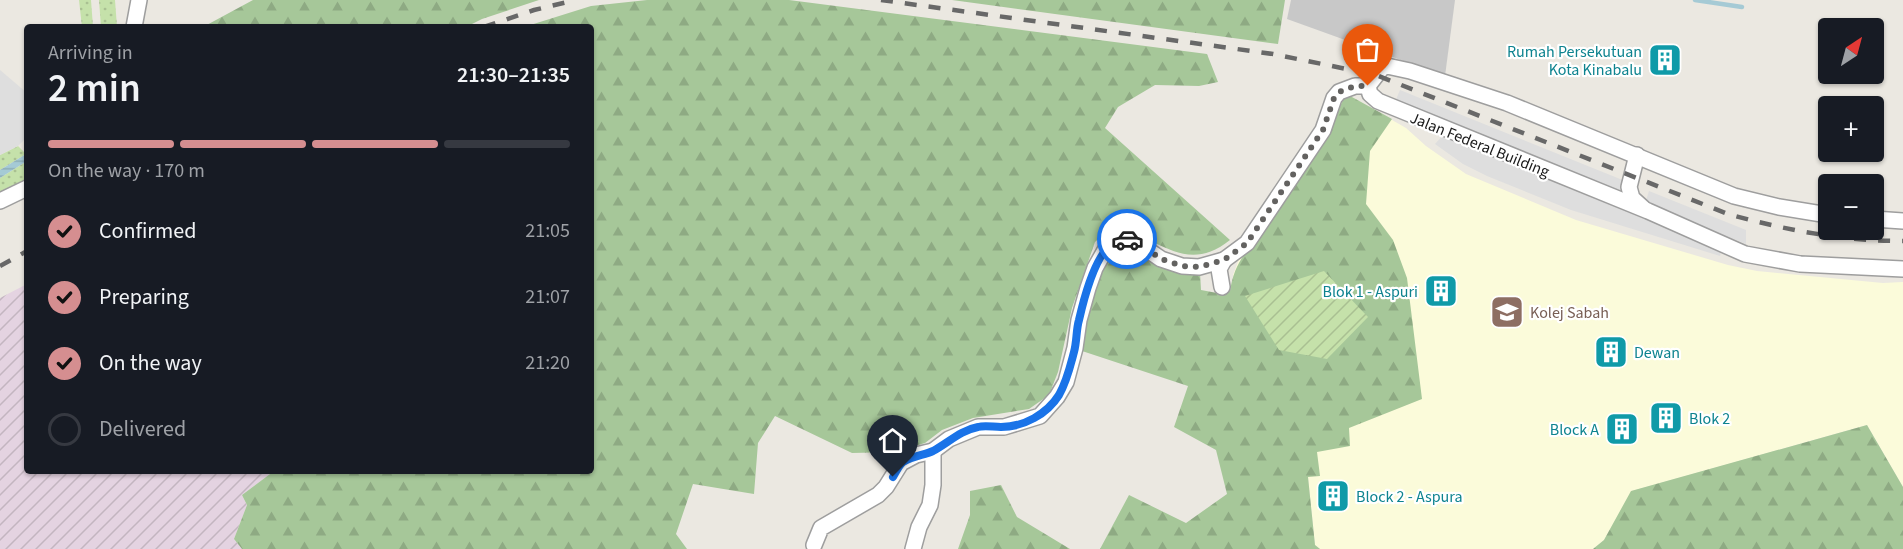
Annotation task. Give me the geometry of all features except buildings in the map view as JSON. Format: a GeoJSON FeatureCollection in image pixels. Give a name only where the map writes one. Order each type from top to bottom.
{"type":"FeatureCollection","features":[{"type":"Feature","properties":{"kind":"street"},"geometry":{"type":"LineString","coordinates":[[135,24],[139,0]]}},
{"type":"Feature","properties":{"kind":"street"},"geometry":{"type":"LineString","coordinates":[[813,545],[821,528],[878,495],[886,487],[901,463],[916,455],[933,451],[949,440],[978,427],[1004,427],[1040,416],[1049,408],[1066,382],[1075,348],[1078,320],[1095,268],[1108,245],[1120,238],[1133,240],[1161,259],[1182,266],[1199,267],[1224,260],[1247,243],[1323,130],[1334,98],[1339,92],[1355,86],[1368,86],[1382,68],[1387,66],[1507,103],[1734,196],[1818,213]]}},
{"type":"Feature","properties":{"kind":"street","name":"Jalan Federal Building"},"geometry":{"type":"LineString","coordinates":[[1368,86],[1370,94],[1378,101],[1648,211],[1745,254],[1800,264],[1903,269]]}},
{"type":"Feature","properties":{"kind":"street"},"geometry":{"type":"LineString","coordinates":[[1637,155],[1629,187],[1632,198],[1648,211]]}},
{"type":"Feature","properties":{"kind":"street"},"geometry":{"type":"LineString","coordinates":[[0,201],[24,189]]}},
{"type":"Feature","properties":{"kind":"street"},"geometry":{"type":"LineString","coordinates":[[1884,220],[1903,221]]}},
{"type":"Feature","properties":{"kind":"street"},"geometry":{"type":"LineString","coordinates":[[1222,287],[1219,269],[1224,260]]}},
{"type":"Feature","properties":{"kind":"street"},"geometry":{"type":"LineString","coordinates":[[913,549],[919,527],[930,505],[933,485],[933,451]]}},
{"type":"Feature","properties":{"kind":"shaded area"},"geometry":{"type":"Polygon","coordinates":[[[1291,0],[1455,0],[1445,76],[1287,19],[1291,0]]]}},
{"type":"Feature","properties":{"kind":"shaded area"},"geometry":{"type":"Polygon","coordinates":[[[0,70],[24,90],[24,140],[18,146],[0,155],[0,70]]]}},
{"type":"Feature","properties":{"kind":"shaded area"},"geometry":{"type":"Polygon","coordinates":[[[1400,90],[1625,181],[1621,192],[1395,102],[1400,90]]]}},
{"type":"Feature","properties":{"kind":"shaded area","name":"Kolej Sabah"},"geometry":{"type":"Polygon","coordinates":[[[1352,97],[1406,128],[1426,146],[1466,174],[1576,220],[1728,265],[1757,271],[1883,283],[1903,282],[1903,487],[1867,425],[1632,491],[1604,540],[1593,549],[1320,549],[1315,545],[1308,477],[1279,350],[1233,275],[1239,259],[1251,246],[1327,134],[1336,119],[1340,104],[1352,97]]]}},
{"type":"Feature","properties":{"kind":"shaded area"},"geometry":{"type":"Polygon","coordinates":[[[1444,134],[1722,249],[1720,256],[1571,210],[1487,176],[1463,164],[1435,144],[1444,134]]]}},
{"type":"Feature","properties":{"kind":"shaded area"},"geometry":{"type":"Polygon","coordinates":[[[1649,191],[1746,230],[1746,244],[1645,204],[1649,191]]]}},
{"type":"Feature","properties":{"kind":"shaded area"},"geometry":{"type":"Polygon","coordinates":[[[24,286],[24,474],[270,474],[242,495],[247,505],[234,539],[242,549],[0,549],[0,298],[24,286]]]}},
{"type":"Feature","properties":{"kind":"green space"},"geometry":{"type":"Polygon","coordinates":[[[79,0],[91,0],[93,24],[82,24],[79,0]]]}},
{"type":"Feature","properties":{"kind":"green space"},"geometry":{"type":"Polygon","coordinates":[[[99,0],[115,0],[117,24],[101,24],[99,0]]]}},
{"type":"Feature","properties":{"kind":"green space"},"geometry":{"type":"Polygon","coordinates":[[[253,0],[539,0],[472,24],[209,24],[253,0]]]}},
{"type":"Feature","properties":{"kind":"green space"},"geometry":{"type":"Polygon","coordinates":[[[647,0],[789,0],[1207,54],[1218,82],[1199,86],[1155,85],[1118,107],[1105,128],[1230,240],[1213,251],[1198,255],[1183,254],[1141,237],[1109,229],[1095,242],[1072,308],[1058,372],[1049,395],[1029,409],[973,418],[942,430],[925,443],[894,452],[852,453],[775,416],[758,443],[754,494],[693,484],[676,534],[687,549],[242,549],[234,539],[247,505],[242,495],[270,474],[594,474],[594,24],[534,24],[591,6],[647,0]]]}},
{"type":"Feature","properties":{"kind":"green space"},"geometry":{"type":"Polygon","coordinates":[[[952,0],[1285,0],[1278,44],[952,0]]]}},
{"type":"Feature","properties":{"kind":"green space"},"geometry":{"type":"Polygon","coordinates":[[[1345,96],[1352,97],[1392,119],[1370,151],[1366,204],[1393,240],[1407,278],[1422,399],[1349,428],[1350,446],[1317,452],[1320,476],[1308,477],[1315,545],[1320,549],[1100,549],[1129,495],[1186,523],[1227,494],[1216,450],[1174,427],[1188,386],[1079,350],[1093,292],[1104,262],[1121,243],[1200,272],[1201,290],[1217,293],[1230,291],[1240,261],[1327,134],[1345,96]]]}},
{"type":"Feature","properties":{"kind":"green space"},"geometry":{"type":"Polygon","coordinates":[[[18,146],[24,152],[24,155],[0,170],[0,155],[18,146]]]}},
{"type":"Feature","properties":{"kind":"green space"},"geometry":{"type":"Polygon","coordinates":[[[24,163],[24,181],[0,193],[0,178],[24,163]]]}},
{"type":"Feature","properties":{"kind":"green space"},"geometry":{"type":"Polygon","coordinates":[[[1324,271],[1368,317],[1327,359],[1279,350],[1245,296],[1324,271]]]}},
{"type":"Feature","properties":{"kind":"green space"},"geometry":{"type":"Polygon","coordinates":[[[1867,425],[1903,487],[1903,549],[1593,549],[1604,540],[1631,491],[1867,425]]]}},
{"type":"Feature","properties":{"kind":"green space"},"geometry":{"type":"Polygon","coordinates":[[[1001,485],[1017,517],[1070,549],[958,549],[970,515],[970,491],[1001,485]]]}},
{"type":"Feature","properties":{"kind":"water"},"geometry":{"type":"Polygon","coordinates":[[[24,155],[24,163],[0,178],[0,170],[24,155]]]}},
{"type":"Feature","properties":{"kind":"waterway"},"geometry":{"type":"LineString","coordinates":[[1695,0],[1742,7]]}},
{"type":"Feature","properties":{"kind":"railway"},"geometry":{"type":"LineString","coordinates":[[493,24],[534,10],[576,0]]}},
{"type":"Feature","properties":{"kind":"railway"},"geometry":{"type":"LineString","coordinates":[[881,0],[1273,54],[1376,75],[1728,214],[1814,234],[1903,241]]}},
{"type":"Feature","properties":{"kind":"railway"},"geometry":{"type":"LineString","coordinates":[[0,266],[24,253]]}},
{"type":"Feature","properties":{"kind":"way so far"},"geometry":{"type":"LineString","coordinates":[[1127,239],[1133,240],[1161,259],[1182,266],[1199,267],[1224,260],[1247,243],[1323,130],[1334,98],[1344,89],[1368,86]]}},
{"type":"Feature","properties":{"kind":"place","name":"Rumah Persekutuan Kota Kinabalu"},"geometry":{"type":"Point","coordinates":[1665,60]}},
{"type":"Feature","properties":{"kind":"place","name":"Blok 1 - Aspuri"},"geometry":{"type":"Point","coordinates":[1441,291]}},
{"type":"Feature","properties":{"kind":"place","name":"Kolej Sabah"},"geometry":{"type":"Point","coordinates":[1507,312]}},
{"type":"Feature","properties":{"kind":"place","name":"Dewan"},"geometry":{"type":"Point","coordinates":[1611,352]}},
{"type":"Feature","properties":{"kind":"place","name":"Blok 2"},"geometry":{"type":"Point","coordinates":[1666,418]}},
{"type":"Feature","properties":{"kind":"place","name":"Block A"},"geometry":{"type":"Point","coordinates":[1622,429]}},
{"type":"Feature","properties":{"kind":"place","name":"Block 2 - Aspura"},"geometry":{"type":"Point","coordinates":[1333,496]}},
{"type":"Feature","properties":{"kind":"route"},"geometry":{"type":"LineString","coordinates":[[893,477],[901,463],[916,455],[933,451],[964,432],[978,427],[1004,427],[1019,423],[1040,416],[1049,408],[1066,382],[1075,348],[1078,320],[1095,268],[1108,245],[1120,238],[1127,239]]}}]}
